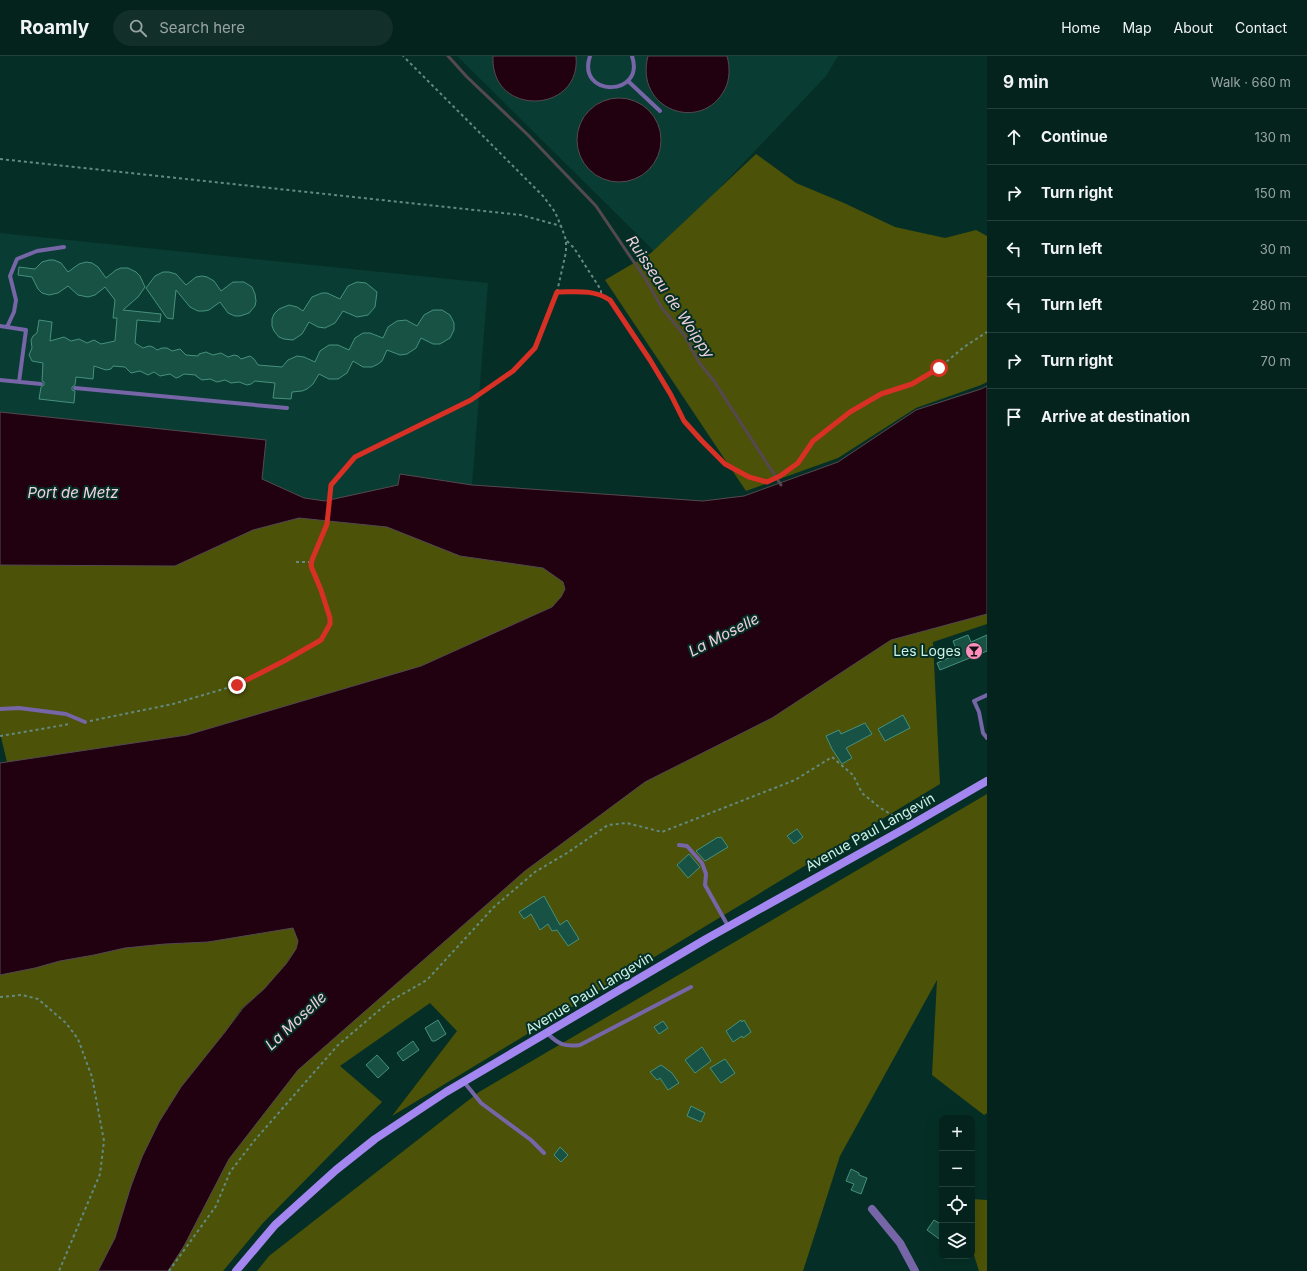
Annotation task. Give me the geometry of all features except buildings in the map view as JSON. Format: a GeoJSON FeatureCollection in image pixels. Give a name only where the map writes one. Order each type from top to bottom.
{"type":"FeatureCollection","features":[{"type":"Feature","properties":{"kind":"main road","name":"Avenue Paul Langevin"},"geometry":{"type":"LineString","coordinates":[[236,1271],[276,1226],[336,1170],[375,1139],[464,1082],[728,926],[904,829],[987,781]]}},
{"type":"Feature","properties":{"kind":"street"},"geometry":{"type":"LineString","coordinates":[[872,1209],[900,1243],[915,1271]]}},
{"type":"Feature","properties":{"kind":"lane"},"geometry":{"type":"LineString","coordinates":[[590,56],[588,61],[590,76],[595,82],[608,88],[615,88],[628,81],[634,68],[632,56]]}},
{"type":"Feature","properties":{"kind":"lane"},"geometry":{"type":"LineString","coordinates":[[628,81],[660,112]]}},
{"type":"Feature","properties":{"kind":"lane"},"geometry":{"type":"LineString","coordinates":[[7,327],[14,312],[16,300],[10,276],[17,259],[37,251],[64,247]]}},
{"type":"Feature","properties":{"kind":"lane"},"geometry":{"type":"LineString","coordinates":[[0,326],[26,330],[19,382]]}},
{"type":"Feature","properties":{"kind":"lane"},"geometry":{"type":"LineString","coordinates":[[0,380],[41,384]]}},
{"type":"Feature","properties":{"kind":"lane"},"geometry":{"type":"LineString","coordinates":[[75,388],[287,408]]}},
{"type":"Feature","properties":{"kind":"lane"},"geometry":{"type":"LineString","coordinates":[[987,695],[974,701],[979,712],[983,732],[987,738]]}},
{"type":"Feature","properties":{"kind":"lane"},"geometry":{"type":"LineString","coordinates":[[0,709],[19,708],[66,714],[85,722]]}},
{"type":"Feature","properties":{"kind":"lane"},"geometry":{"type":"LineString","coordinates":[[679,845],[687,846],[702,863],[706,874],[705,885],[728,926]]}},
{"type":"Feature","properties":{"kind":"lane"},"geometry":{"type":"LineString","coordinates":[[547,1033],[556,1042],[569,1046],[580,1045],[691,987]]}},
{"type":"Feature","properties":{"kind":"lane"},"geometry":{"type":"LineString","coordinates":[[464,1082],[481,1103],[531,1140],[544,1153]]}},
{"type":"Feature","properties":{"kind":"path"},"geometry":{"type":"LineString","coordinates":[[0,736],[85,722],[173,704],[237,685],[321,640],[330,624],[330,618],[311,566],[312,560],[327,524],[331,485],[355,457],[471,400],[513,371],[535,348],[557,292],[566,252],[566,240],[555,212],[543,196],[403,56]]}},
{"type":"Feature","properties":{"kind":"path"},"geometry":{"type":"LineString","coordinates":[[0,159],[521,215],[561,226]]}},
{"type":"Feature","properties":{"kind":"path"},"geometry":{"type":"LineString","coordinates":[[566,240],[574,248],[601,290],[601,295]]}},
{"type":"Feature","properties":{"kind":"path"},"geometry":{"type":"LineString","coordinates":[[557,292],[583,292],[601,295],[610,300],[650,360],[671,395],[684,421],[725,464],[749,477],[767,482],[780,476],[798,463],[813,441],[850,412],[881,394],[912,384],[939,368],[964,347],[987,332]]}},
{"type":"Feature","properties":{"kind":"path"},"geometry":{"type":"LineString","coordinates":[[296,562],[309,562]]}},
{"type":"Feature","properties":{"kind":"path"},"geometry":{"type":"LineString","coordinates":[[169,1271],[216,1206],[230,1172],[254,1141],[338,1045],[389,1002],[427,980],[494,907],[535,872],[608,825],[626,823],[662,832],[795,780],[832,757],[853,776],[862,793],[879,807],[895,817],[904,829]]}},
{"type":"Feature","properties":{"kind":"path"},"geometry":{"type":"LineString","coordinates":[[0,997],[22,995],[38,999],[66,1023],[78,1039],[92,1077],[104,1141],[100,1174],[59,1271]]}},
{"type":"Feature","properties":{"kind":"shaded area"},"geometry":{"type":"Polygon","coordinates":[[[457,56],[838,56],[826,76],[657,254],[457,56]]]}},
{"type":"Feature","properties":{"kind":"shaded area"},"geometry":{"type":"Polygon","coordinates":[[[0,233],[488,283],[472,485],[460,556],[0,569],[0,233]]]}},
{"type":"Feature","properties":{"kind":"green space"},"geometry":{"type":"Polygon","coordinates":[[[756,154],[796,183],[844,203],[895,227],[945,238],[976,230],[987,236],[987,382],[916,408],[838,458],[746,491],[605,280],[651,253],[756,154]]]}},
{"type":"Feature","properties":{"kind":"green space"},"geometry":{"type":"Polygon","coordinates":[[[299,518],[387,527],[460,556],[543,568],[563,582],[565,590],[552,607],[421,666],[187,735],[7,762],[0,733],[0,565],[175,566],[253,530],[299,518]]]}},
{"type":"Feature","properties":{"kind":"green space"},"geometry":{"type":"Polygon","coordinates":[[[987,614],[987,624],[933,642],[940,784],[392,1116],[457,1031],[430,1003],[340,1066],[382,1102],[263,1223],[223,1271],[168,1271],[184,1246],[229,1159],[298,1070],[525,871],[645,782],[772,718],[891,640],[987,614]]]}},
{"type":"Feature","properties":{"kind":"green space"},"geometry":{"type":"Polygon","coordinates":[[[987,794],[987,1113],[984,1115],[932,1075],[937,980],[840,1156],[803,1271],[257,1271],[269,1256],[479,1092],[987,794]]]}},
{"type":"Feature","properties":{"kind":"green space"},"geometry":{"type":"Polygon","coordinates":[[[293,928],[299,941],[296,949],[286,964],[264,989],[242,1008],[225,1032],[181,1087],[159,1122],[142,1157],[131,1186],[115,1238],[98,1271],[0,1271],[0,975],[125,948],[208,942],[293,928]]]}},
{"type":"Feature","properties":{"kind":"green space"},"geometry":{"type":"Polygon","coordinates":[[[975,1199],[987,1200],[987,1271],[979,1271],[975,1258],[975,1199]]]}},
{"type":"Feature","properties":{"kind":"water"},"geometry":{"type":"Polygon","coordinates":[[[493,56],[576,56],[574,75],[565,89],[552,98],[536,101],[520,99],[506,90],[496,76],[493,56]]]}},
{"type":"Feature","properties":{"kind":"water"},"geometry":{"type":"Polygon","coordinates":[[[648,56],[727,56],[729,73],[727,85],[715,103],[701,110],[687,113],[673,110],[660,102],[651,90],[646,75],[648,56]]]}},
{"type":"Feature","properties":{"kind":"water"},"geometry":{"type":"Polygon","coordinates":[[[619,98],[635,101],[649,110],[658,124],[661,140],[658,156],[649,170],[635,179],[619,182],[603,179],[589,170],[580,156],[577,140],[580,124],[589,110],[603,101],[619,98]]]}},
{"type":"Feature","properties":{"kind":"water"},"geometry":{"type":"Polygon","coordinates":[[[987,386],[987,614],[891,640],[772,718],[645,782],[525,871],[298,1070],[229,1159],[184,1246],[168,1271],[98,1271],[115,1238],[131,1186],[142,1157],[159,1122],[181,1087],[243,1008],[264,989],[286,964],[296,949],[298,941],[293,928],[208,942],[125,948],[0,975],[0,763],[187,735],[421,666],[552,607],[561,597],[565,589],[563,582],[543,568],[460,556],[387,527],[299,518],[253,530],[175,566],[0,565],[0,412],[266,440],[262,479],[304,498],[325,501],[398,485],[400,474],[472,485],[703,501],[744,496],[838,462],[916,410],[987,386]]]}},
{"type":"Feature","properties":{"kind":"waterway","name":"Ruisseau de Woippy"},"geometry":{"type":"LineString","coordinates":[[448,56],[467,77],[528,135],[596,206],[646,280],[662,308],[685,336],[698,361],[714,381],[781,485]]}},
{"type":"Feature","properties":{"kind":"place","name":"Les Loges"},"geometry":{"type":"Point","coordinates":[974,651]}},
{"type":"Feature","properties":{"kind":"route"},"geometry":{"type":"LineString","coordinates":[[237,685],[321,640],[330,624],[330,618],[321,590],[311,566],[312,560],[327,524],[331,485],[355,457],[419,424],[471,400],[513,371],[535,348],[557,292],[583,292],[601,295],[610,300],[650,360],[671,395],[684,421],[725,464],[749,477],[767,482],[780,476],[798,463],[813,441],[850,412],[881,394],[912,384],[939,368]]}},
{"type":"Feature","properties":{"kind":"water label","name":"Port de Metz"},"geometry":{"type":"Point","coordinates":[73,493]}},
{"type":"Feature","properties":{"kind":"water label","name":"La Moselle"},"geometry":{"type":"Point","coordinates":[724,635]}},
{"type":"Feature","properties":{"kind":"water label","name":"La Moselle"},"geometry":{"type":"Point","coordinates":[296,1021]}}]}
